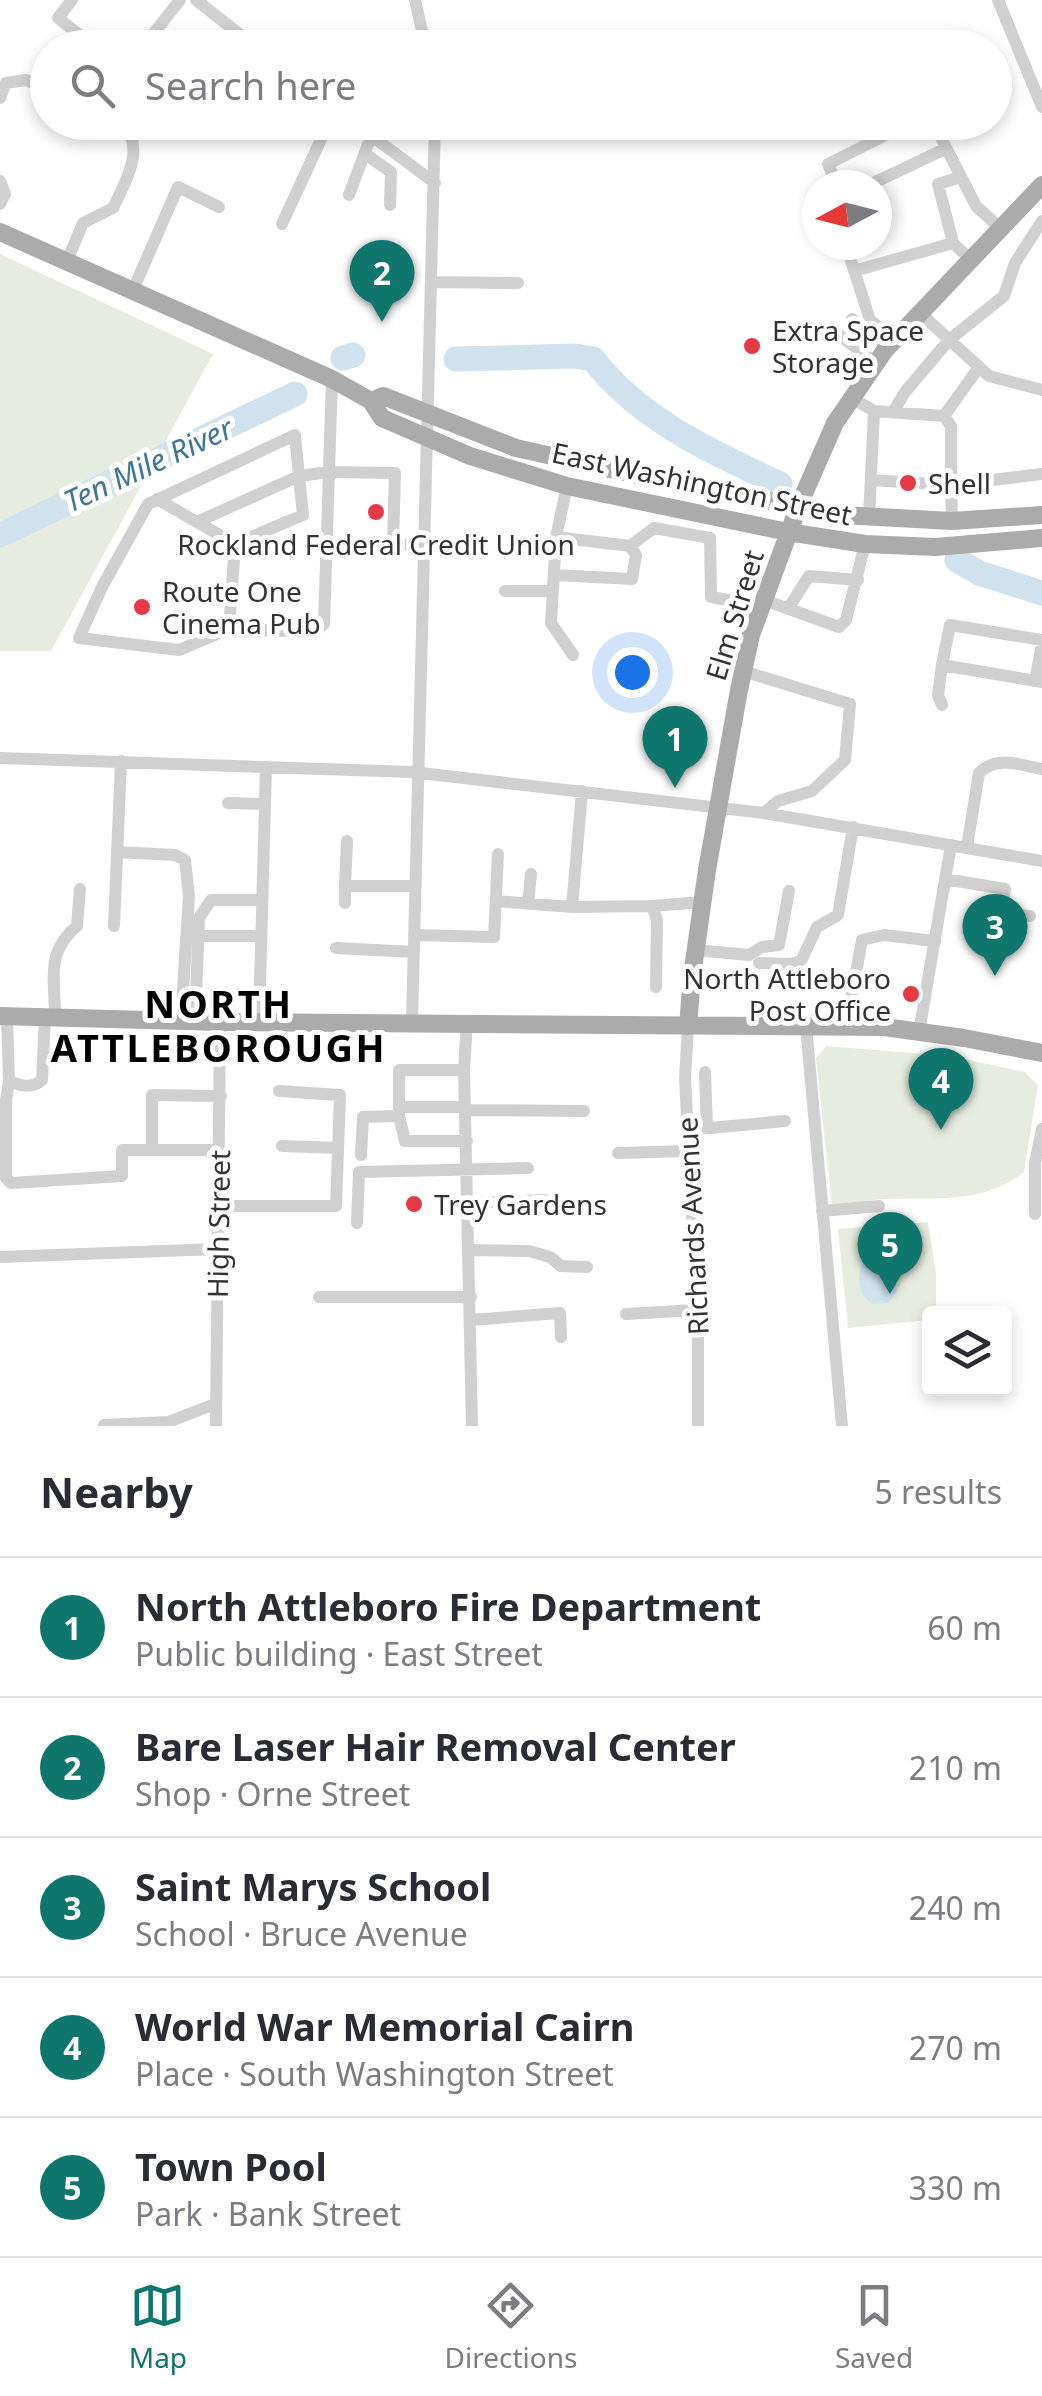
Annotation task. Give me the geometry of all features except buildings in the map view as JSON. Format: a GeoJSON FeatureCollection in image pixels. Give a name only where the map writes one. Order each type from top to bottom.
{"type":"FeatureCollection","features":[{"type":"Feature","properties":{"kind":"main road","name":"Elm Street"},"geometry":{"type":"LineString","coordinates":[[688,1026],[702,902],[744,671],[762,603],[799,505],[835,422],[890,343],[1042,185]]}},
{"type":"Feature","properties":{"kind":"main road","name":"East Washington Street"},"geometry":{"type":"LineString","coordinates":[[0,232],[332,379],[370,401],[382,418],[428,439],[566,486],[865,544],[936,547],[1042,538]]}},
{"type":"Feature","properties":{"kind":"main road","name":"East Washington Street"},"geometry":{"type":"LineString","coordinates":[[370,401],[383,396],[516,448],[650,478],[869,518],[952,521],[1042,515]]}},
{"type":"Feature","properties":{"kind":"main road"},"geometry":{"type":"LineString","coordinates":[[4,1016],[220,1022],[846,1026],[920,1032],[1042,1053]]}},
{"type":"Feature","properties":{"kind":"street"},"geometry":{"type":"LineString","coordinates":[[72,0],[58,18],[73,30]]}},
{"type":"Feature","properties":{"kind":"street"},"geometry":{"type":"LineString","coordinates":[[156,30],[180,0]]}},
{"type":"Feature","properties":{"kind":"street"},"geometry":{"type":"LineString","coordinates":[[196,0],[234,30]]}},
{"type":"Feature","properties":{"kind":"street"},"geometry":{"type":"LineString","coordinates":[[415,0],[422,30]]}},
{"type":"Feature","properties":{"kind":"street"},"geometry":{"type":"LineString","coordinates":[[998,0],[1010,30]]}},
{"type":"Feature","properties":{"kind":"street"},"geometry":{"type":"LineString","coordinates":[[1012,34],[1042,107]]}},
{"type":"Feature","properties":{"kind":"street"},"geometry":{"type":"LineString","coordinates":[[0,98],[6,82],[30,82]]}},
{"type":"Feature","properties":{"kind":"street"},"geometry":{"type":"LineString","coordinates":[[66,261],[84,222],[113,208],[134,160],[133,140]]}},
{"type":"Feature","properties":{"kind":"street"},"geometry":{"type":"LineString","coordinates":[[282,224],[321,140]]}},
{"type":"Feature","properties":{"kind":"street"},"geometry":{"type":"LineString","coordinates":[[349,196],[369,140]]}},
{"type":"Feature","properties":{"kind":"street"},"geometry":{"type":"LineString","coordinates":[[377,140],[436,183]]}},
{"type":"Feature","properties":{"kind":"street"},"geometry":{"type":"LineString","coordinates":[[412,1021],[436,140]]}},
{"type":"Feature","properties":{"kind":"street"},"geometry":{"type":"LineString","coordinates":[[831,170],[828,164],[876,140]]}},
{"type":"Feature","properties":{"kind":"street"},"geometry":{"type":"LineString","coordinates":[[941,140],[976,206],[1000,228]]}},
{"type":"Feature","properties":{"kind":"street"},"geometry":{"type":"LineString","coordinates":[[892,174],[945,149]]}},
{"type":"Feature","properties":{"kind":"street"},"geometry":{"type":"LineString","coordinates":[[364,154],[391,172],[390,205]]}},
{"type":"Feature","properties":{"kind":"street"},"geometry":{"type":"LineString","coordinates":[[961,177],[938,184],[953,243],[970,259]]}},
{"type":"Feature","properties":{"kind":"street"},"geometry":{"type":"LineString","coordinates":[[0,181],[4,194],[0,204]]}},
{"type":"Feature","properties":{"kind":"street"},"geometry":{"type":"LineString","coordinates":[[133,290],[178,188],[219,206]]}},
{"type":"Feature","properties":{"kind":"street"},"geometry":{"type":"LineString","coordinates":[[893,412],[949,340],[1004,296],[1015,263],[1042,218],[1019,209]]}},
{"type":"Feature","properties":{"kind":"street"},"geometry":{"type":"LineString","coordinates":[[854,271],[953,243]]}},
{"type":"Feature","properties":{"kind":"street"},"geometry":{"type":"LineString","coordinates":[[851,260],[870,320],[890,343]]}},
{"type":"Feature","properties":{"kind":"street"},"geometry":{"type":"LineString","coordinates":[[432,282],[518,283]]}},
{"type":"Feature","properties":{"kind":"street"},"geometry":{"type":"LineString","coordinates":[[919,312],[988,376],[1042,390]]}},
{"type":"Feature","properties":{"kind":"street"},"geometry":{"type":"LineString","coordinates":[[852,318],[890,343]]}},
{"type":"Feature","properties":{"kind":"street"},"geometry":{"type":"LineString","coordinates":[[839,335],[876,362]]}},
{"type":"Feature","properties":{"kind":"street"},"geometry":{"type":"LineString","coordinates":[[944,416],[979,367]]}},
{"type":"Feature","properties":{"kind":"street"},"geometry":{"type":"LineString","coordinates":[[235,544],[304,515],[295,434],[148,504],[79,638],[179,650],[229,629],[315,632],[324,624],[332,379]]}},
{"type":"Feature","properties":{"kind":"street"},"geometry":{"type":"LineString","coordinates":[[850,398],[874,411],[944,416]]}},
{"type":"Feature","properties":{"kind":"street"},"geometry":{"type":"LineString","coordinates":[[869,518],[874,411]]}},
{"type":"Feature","properties":{"kind":"street"},"geometry":{"type":"LineString","coordinates":[[944,416],[951,426],[952,521]]}},
{"type":"Feature","properties":{"kind":"street"},"geometry":{"type":"LineString","coordinates":[[197,522],[299,476],[329,472],[395,473],[392,544]]}},
{"type":"Feature","properties":{"kind":"street"},"geometry":{"type":"LineString","coordinates":[[871,480],[951,484],[1042,474]]}},
{"type":"Feature","properties":{"kind":"street"},"geometry":{"type":"LineString","coordinates":[[566,486],[556,536],[551,622],[573,655]]}},
{"type":"Feature","properties":{"kind":"street"},"geometry":{"type":"LineString","coordinates":[[157,500],[235,544]]}},
{"type":"Feature","properties":{"kind":"street"},"geometry":{"type":"LineString","coordinates":[[556,536],[630,546],[654,528],[666,507]]}},
{"type":"Feature","properties":{"kind":"street"},"geometry":{"type":"LineString","coordinates":[[654,528],[710,538],[711,597],[788,608],[839,627],[846,620],[865,544]]}},
{"type":"Feature","properties":{"kind":"street"},"geometry":{"type":"LineString","coordinates":[[327,543],[424,544]]}},
{"type":"Feature","properties":{"kind":"street"},"geometry":{"type":"LineString","coordinates":[[229,629],[235,544]]}},
{"type":"Feature","properties":{"kind":"street"},"geometry":{"type":"LineString","coordinates":[[554,575],[632,579],[636,555],[630,546]]}},
{"type":"Feature","properties":{"kind":"street"},"geometry":{"type":"LineString","coordinates":[[788,608],[809,576],[858,580]]}},
{"type":"Feature","properties":{"kind":"street"},"geometry":{"type":"LineString","coordinates":[[505,591],[553,591]]}},
{"type":"Feature","properties":{"kind":"street"},"geometry":{"type":"LineString","coordinates":[[942,666],[1039,682],[1042,642],[950,625],[942,666],[938,695],[942,705]]}},
{"type":"Feature","properties":{"kind":"street"},"geometry":{"type":"LineString","coordinates":[[744,671],[850,704],[845,760],[812,791],[778,801],[764,813]]}},
{"type":"Feature","properties":{"kind":"street"},"geometry":{"type":"LineString","coordinates":[[0,758],[419,773],[764,813],[1042,861]]}},
{"type":"Feature","properties":{"kind":"street"},"geometry":{"type":"LineString","coordinates":[[114,926],[120,762]]}},
{"type":"Feature","properties":{"kind":"street"},"geometry":{"type":"LineString","coordinates":[[967,848],[979,773],[988,764],[998,762],[1042,769]]}},
{"type":"Feature","properties":{"kind":"street"},"geometry":{"type":"LineString","coordinates":[[259,1020],[266,767]]}},
{"type":"Feature","properties":{"kind":"street"},"geometry":{"type":"LineString","coordinates":[[572,908],[582,791]]}},
{"type":"Feature","properties":{"kind":"street"},"geometry":{"type":"LineString","coordinates":[[228,803],[265,804]]}},
{"type":"Feature","properties":{"kind":"street"},"geometry":{"type":"LineString","coordinates":[[759,963],[801,961],[817,927],[838,915],[853,828]]}},
{"type":"Feature","properties":{"kind":"street"},"geometry":{"type":"LineString","coordinates":[[345,903],[347,841]]}},
{"type":"Feature","properties":{"kind":"street"},"geometry":{"type":"LineString","coordinates":[[920,1032],[951,845]]}},
{"type":"Feature","properties":{"kind":"street"},"geometry":{"type":"LineString","coordinates":[[117,852],[175,855],[185,860],[190,896],[188,1021]]}},
{"type":"Feature","properties":{"kind":"street"},"geometry":{"type":"LineString","coordinates":[[414,935],[494,937],[498,854]]}},
{"type":"Feature","properties":{"kind":"street"},"geometry":{"type":"LineString","coordinates":[[528,904],[531,874]]}},
{"type":"Feature","properties":{"kind":"street"},"geometry":{"type":"LineString","coordinates":[[945,879],[1005,889],[1002,914],[1030,916]]}},
{"type":"Feature","properties":{"kind":"street"},"geometry":{"type":"LineString","coordinates":[[345,886],[416,886]]}},
{"type":"Feature","properties":{"kind":"street"},"geometry":{"type":"LineString","coordinates":[[9,1081],[22,1086],[36,1085],[42,1080],[55,956],[60,941],[77,926],[80,889]]}},
{"type":"Feature","properties":{"kind":"street"},"geometry":{"type":"LineString","coordinates":[[696,950],[749,955],[762,947],[779,945],[789,891]]}},
{"type":"Feature","properties":{"kind":"street"},"geometry":{"type":"LineString","coordinates":[[188,1021],[199,918],[211,900],[262,900]]}},
{"type":"Feature","properties":{"kind":"street"},"geometry":{"type":"LineString","coordinates":[[496,901],[572,908],[702,902]]}},
{"type":"Feature","properties":{"kind":"street"},"geometry":{"type":"LineString","coordinates":[[652,906],[657,920],[656,987]]}},
{"type":"Feature","properties":{"kind":"street"},"geometry":{"type":"LineString","coordinates":[[846,1026],[862,940],[884,935],[935,941]]}},
{"type":"Feature","properties":{"kind":"street"},"geometry":{"type":"LineString","coordinates":[[198,936],[261,936]]}},
{"type":"Feature","properties":{"kind":"street"},"geometry":{"type":"LineString","coordinates":[[336,948],[414,952]]}},
{"type":"Feature","properties":{"kind":"street"},"geometry":{"type":"LineString","coordinates":[[4,1016],[9,1081],[6,1178],[11,1182],[122,1176],[122,1150],[220,1150]]}},
{"type":"Feature","properties":{"kind":"street","name":"High Street"},"geometry":{"type":"LineString","coordinates":[[216,1426],[220,1022]]}},
{"type":"Feature","properties":{"kind":"street"},"geometry":{"type":"LineString","coordinates":[[467,1022],[464,1070],[472,1426]]}},
{"type":"Feature","properties":{"kind":"street","name":"Richards Avenue"},"geometry":{"type":"LineString","coordinates":[[688,1026],[685,1078],[697,1310],[698,1426]]}},
{"type":"Feature","properties":{"kind":"street"},"geometry":{"type":"LineString","coordinates":[[806,1026],[842,1426]]}},
{"type":"Feature","properties":{"kind":"street"},"geometry":{"type":"LineString","coordinates":[[464,1070],[399,1070],[399,1112],[406,1141],[467,1141]]}},
{"type":"Feature","properties":{"kind":"street"},"geometry":{"type":"LineString","coordinates":[[705,1072],[708,1128]]}},
{"type":"Feature","properties":{"kind":"street"},"geometry":{"type":"LineString","coordinates":[[219,1206],[336,1206],[340,1095],[278,1091]]}},
{"type":"Feature","properties":{"kind":"street"},"geometry":{"type":"LineString","coordinates":[[152,1150],[152,1095],[222,1096]]}},
{"type":"Feature","properties":{"kind":"street"},"geometry":{"type":"LineString","coordinates":[[361,1155],[363,1117],[466,1109],[584,1111]]}},
{"type":"Feature","properties":{"kind":"street"},"geometry":{"type":"LineString","coordinates":[[687,1130],[785,1122]]}},
{"type":"Feature","properties":{"kind":"street"},"geometry":{"type":"LineString","coordinates":[[1035,1214],[1035,1163],[1042,1129]]}},
{"type":"Feature","properties":{"kind":"street"},"geometry":{"type":"LineString","coordinates":[[282,1146],[338,1148]]}},
{"type":"Feature","properties":{"kind":"street"},"geometry":{"type":"LineString","coordinates":[[618,1153],[688,1151]]}},
{"type":"Feature","properties":{"kind":"street"},"geometry":{"type":"LineString","coordinates":[[356,1223],[359,1172],[528,1168]]}},
{"type":"Feature","properties":{"kind":"street"},"geometry":{"type":"LineString","coordinates":[[469,1203],[545,1200]]}},
{"type":"Feature","properties":{"kind":"street"},"geometry":{"type":"LineString","coordinates":[[822,1211],[879,1206]]}},
{"type":"Feature","properties":{"kind":"street"},"geometry":{"type":"LineString","coordinates":[[0,1257],[218,1249]]}},
{"type":"Feature","properties":{"kind":"street"},"geometry":{"type":"LineString","coordinates":[[470,1250],[529,1251],[550,1257],[561,1266],[586,1267]]}},
{"type":"Feature","properties":{"kind":"street"},"geometry":{"type":"LineString","coordinates":[[319,1297],[470,1296]]}},
{"type":"Feature","properties":{"kind":"street"},"geometry":{"type":"LineString","coordinates":[[626,1314],[697,1310]]}},
{"type":"Feature","properties":{"kind":"street"},"geometry":{"type":"LineString","coordinates":[[471,1320],[560,1313],[562,1338]]}},
{"type":"Feature","properties":{"kind":"street"},"geometry":{"type":"LineString","coordinates":[[104,1425],[168,1422],[215,1404]]}},
{"type":"Feature","properties":{"kind":"shaded area"},"geometry":{"type":"Polygon","coordinates":[[[0,254],[213,354],[51,651],[0,651],[0,254]]]}},
{"type":"Feature","properties":{"kind":"shaded area"},"geometry":{"type":"Polygon","coordinates":[[[826,1046],[949,1056],[1025,1072],[1038,1085],[1024,1172],[1008,1183],[975,1195],[880,1199],[832,1206],[816,1058],[826,1046]]]}},
{"type":"Feature","properties":{"kind":"shaded area"},"geometry":{"type":"Polygon","coordinates":[[[928,1222],[936,1274],[936,1306],[922,1306],[922,1321],[848,1328],[838,1229],[928,1222]]]}},
{"type":"Feature","properties":{"kind":"water"},"geometry":{"type":"Polygon","coordinates":[[[880,1247],[895,1272],[897,1292],[888,1303],[872,1304],[862,1293],[860,1273],[864,1252],[880,1247]]]}},
{"type":"Feature","properties":{"kind":"waterway","name":"Ten Mile River"},"geometry":{"type":"LineString","coordinates":[[343,358],[353,355]]}},
{"type":"Feature","properties":{"kind":"waterway","name":"Ten Mile River"},"geometry":{"type":"LineString","coordinates":[[456,359],[593,359],[632,400],[655,417],[780,484]]}},
{"type":"Feature","properties":{"kind":"waterway","name":"Ten Mile River"},"geometry":{"type":"LineString","coordinates":[[0,535],[295,394]]}},
{"type":"Feature","properties":{"kind":"waterway","name":"Ten Mile River"},"geometry":{"type":"LineString","coordinates":[[957,560],[979,573],[1042,593]]}},
{"type":"Feature","properties":{"kind":"place","name":"Bare Laser Hair Removal Center"},"geometry":{"type":"Point","coordinates":[382,322]}},
{"type":"Feature","properties":{"kind":"place","name":"Extra Space Storage"},"geometry":{"type":"Point","coordinates":[752,346]}},
{"type":"Feature","properties":{"kind":"place","name":"Shell"},"geometry":{"type":"Point","coordinates":[908,483]}},
{"type":"Feature","properties":{"kind":"place","name":"Rockland Federal Credit Union"},"geometry":{"type":"Point","coordinates":[376,512]}},
{"type":"Feature","properties":{"kind":"place","name":"Route One Cinema Pub"},"geometry":{"type":"Point","coordinates":[142,607]}},
{"type":"Feature","properties":{"kind":"place","name":"North Attleboro Fire Department"},"geometry":{"type":"Point","coordinates":[675,788]}},
{"type":"Feature","properties":{"kind":"place","name":"Saint Marys School"},"geometry":{"type":"Point","coordinates":[995,976]}},
{"type":"Feature","properties":{"kind":"place","name":"North Attleboro Post Office"},"geometry":{"type":"Point","coordinates":[911,994]}},
{"type":"Feature","properties":{"kind":"place","name":"World War Memorial Cairn"},"geometry":{"type":"Point","coordinates":[941,1130]}},
{"type":"Feature","properties":{"kind":"place","name":"Trey Gardens"},"geometry":{"type":"Point","coordinates":[414,1204]}},
{"type":"Feature","properties":{"kind":"place","name":"Town Pool"},"geometry":{"type":"Point","coordinates":[890,1294]}},
{"type":"Feature","properties":{"kind":"district","name":"NORTH ATTLEBOROUGH"},"geometry":{"type":"Point","coordinates":[219,1025]}}]}
